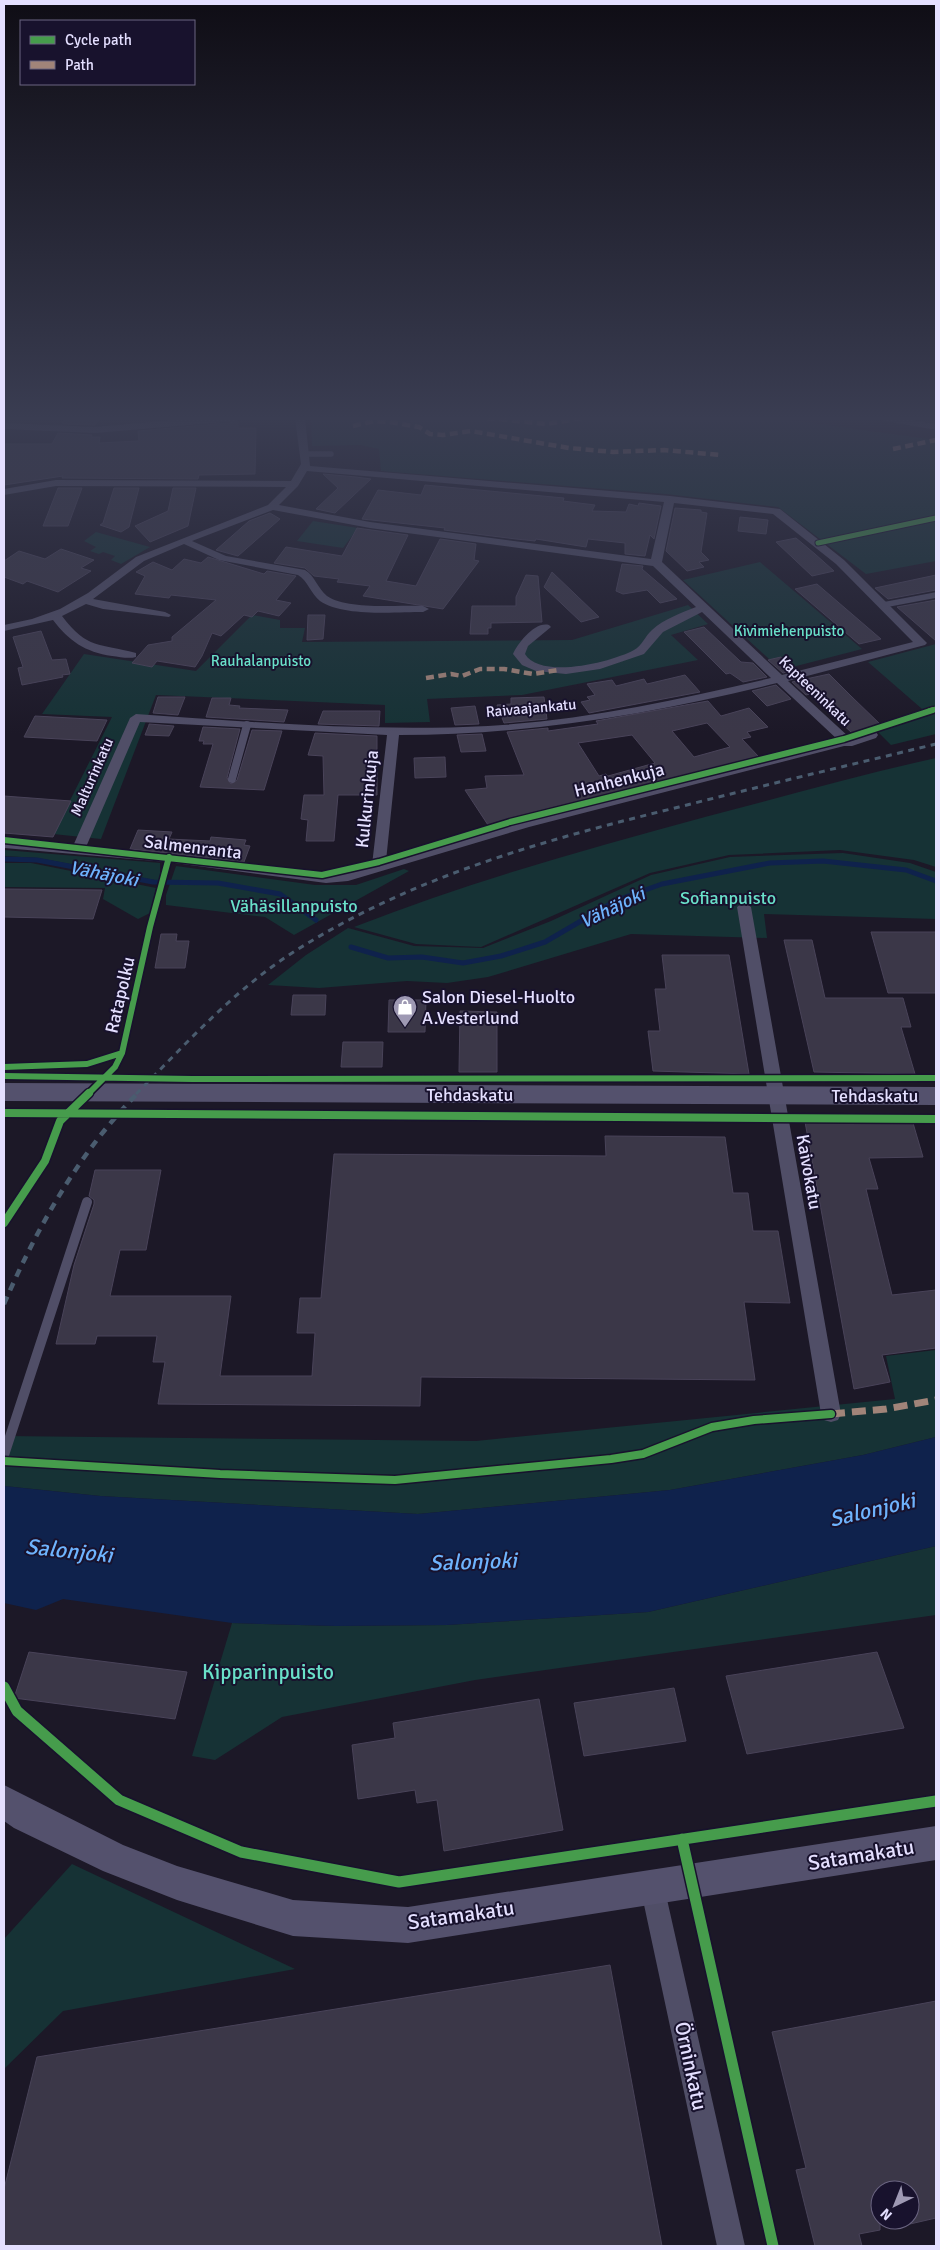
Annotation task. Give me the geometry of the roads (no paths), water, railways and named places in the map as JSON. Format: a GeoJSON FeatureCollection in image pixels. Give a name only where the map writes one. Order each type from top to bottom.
{"type":"FeatureCollection","features":[{"type":"Feature","properties":{"kind":"street"},"geometry":{"type":"LineString","coordinates":[[4,628],[29,624],[56,616],[84,600],[132,562],[229,523]]}},
{"type":"Feature","properties":{"kind":"street"},"geometry":{"type":"LineString","coordinates":[[355,523],[656,563],[665,523]]}},
{"type":"Feature","properties":{"kind":"street"},"geometry":{"type":"LineString","coordinates":[[792,523],[840,562],[883,605]]}},
{"type":"Feature","properties":{"kind":"street"},"geometry":{"type":"LineString","coordinates":[[184,540],[193,548],[209,554],[301,572],[308,576],[319,595],[328,601],[344,605],[422,609]]}},
{"type":"Feature","properties":{"kind":"street","name":"Kapteeninkatu"},"geometry":{"type":"LineString","coordinates":[[656,563],[848,743]]}},
{"type":"Feature","properties":{"kind":"street"},"geometry":{"type":"LineString","coordinates":[[84,600],[103,606],[165,615]]}},
{"type":"Feature","properties":{"kind":"street","name":"Raivaajankatu"},"geometry":{"type":"LineString","coordinates":[[136,718],[393,733],[537,726],[604,717],[661,707],[921,643],[883,605]]}},
{"type":"Feature","properties":{"kind":"street"},"geometry":{"type":"LineString","coordinates":[[545,627],[523,644],[519,654],[526,664],[542,668],[585,670],[620,662],[642,652],[653,635],[670,623],[704,606]]}},
{"type":"Feature","properties":{"kind":"street"},"geometry":{"type":"LineString","coordinates":[[56,616],[73,639],[83,646],[132,655]]}},
{"type":"Feature","properties":{"kind":"street","name":"Malturinkatu"},"geometry":{"type":"LineString","coordinates":[[78,850],[136,718]]}},
{"type":"Feature","properties":{"kind":"street","name":"Kulkurinkuja"},"geometry":{"type":"LineString","coordinates":[[378,869],[393,733]]}},
{"type":"Feature","properties":{"kind":"street","name":"Hanhenkuja"},"geometry":{"type":"LineString","coordinates":[[378,869],[524,824],[848,743],[872,735]]}},
{"type":"Feature","properties":{"kind":"street","name":"Salmenranta"},"geometry":{"type":"LineString","coordinates":[[4,844],[167,858],[326,879],[348,877],[378,869]]}},
{"type":"Feature","properties":{"kind":"street","name":"Kaivokatu"},"geometry":{"type":"LineString","coordinates":[[744,907],[775,1097],[831,1414]]}},
{"type":"Feature","properties":{"kind":"street","name":"Tehdaskatu"},"geometry":{"type":"LineString","coordinates":[[4,1092],[935,1099]]}},
{"type":"Feature","properties":{"kind":"street","name":"Satamakatu"},"geometry":{"type":"LineString","coordinates":[[4,1802],[26,1816],[115,1859],[176,1883],[293,1918],[408,1925],[936,1843]]}},
{"type":"Feature","properties":{"kind":"street","name":"Örninkatu"},"geometry":{"type":"LineString","coordinates":[[652,1886],[731,2246]]}},
{"type":"Feature","properties":{"kind":"lane"},"geometry":{"type":"LineString","coordinates":[[883,605],[936,595]]}},
{"type":"Feature","properties":{"kind":"lane"},"geometry":{"type":"LineString","coordinates":[[232,779],[247,725]]}},
{"type":"Feature","properties":{"kind":"lane"},"geometry":{"type":"LineString","coordinates":[[4,1455],[87,1202]]}},
{"type":"Feature","properties":{"kind":"water","name":"Salonjoki"},"geometry":{"type":"Polygon","coordinates":[[[936,1437],[936,1546],[648,1612],[447,1625],[336,1626],[232,1623],[63,1599],[36,1610],[4,1603],[4,1486],[100,1496],[418,1514],[670,1490],[863,1455],[936,1437]]]}},
{"type":"Feature","properties":{"kind":"waterway","name":"Vähäjoki"},"geometry":{"type":"LineString","coordinates":[[4,859],[37,860],[153,882],[218,883],[280,894],[316,920]]}},
{"type":"Feature","properties":{"kind":"waterway","name":"Vähäjoki"},"geometry":{"type":"LineString","coordinates":[[351,947],[388,958],[422,957],[463,963],[501,956],[545,942],[617,900],[662,884],[770,863],[823,861],[906,870],[936,881]]}},
{"type":"Feature","properties":{"kind":"railway"},"geometry":{"type":"LineString","coordinates":[[136,1094],[230,1001],[270,968],[337,926],[383,903],[479,864],[578,833],[936,744]]}},
{"type":"Feature","properties":{"kind":"railway"},"geometry":{"type":"LineString","coordinates":[[4,1304],[45,1219],[61,1192],[97,1140],[138,1093]]}},
{"type":"Feature","properties":{"kind":"place","name":"Salon Diesel-Huolto A.Vesterlund"},"geometry":{"type":"Point","coordinates":[405,1028]}},
{"type":"Feature","properties":{"kind":"park label","name":"Kivimiehenpuisto"},"geometry":{"type":"Point","coordinates":[789,631]}},
{"type":"Feature","properties":{"kind":"park label","name":"Rauhalanpuisto"},"geometry":{"type":"Point","coordinates":[261,661]}},
{"type":"Feature","properties":{"kind":"park label","name":"Sofianpuisto"},"geometry":{"type":"Point","coordinates":[728,898]}},
{"type":"Feature","properties":{"kind":"park label","name":"Vähäsillanpuisto"},"geometry":{"type":"Point","coordinates":[294,906]}},
{"type":"Feature","properties":{"kind":"park label","name":"Kipparinpuisto"},"geometry":{"type":"Point","coordinates":[268,1672]}}]}
